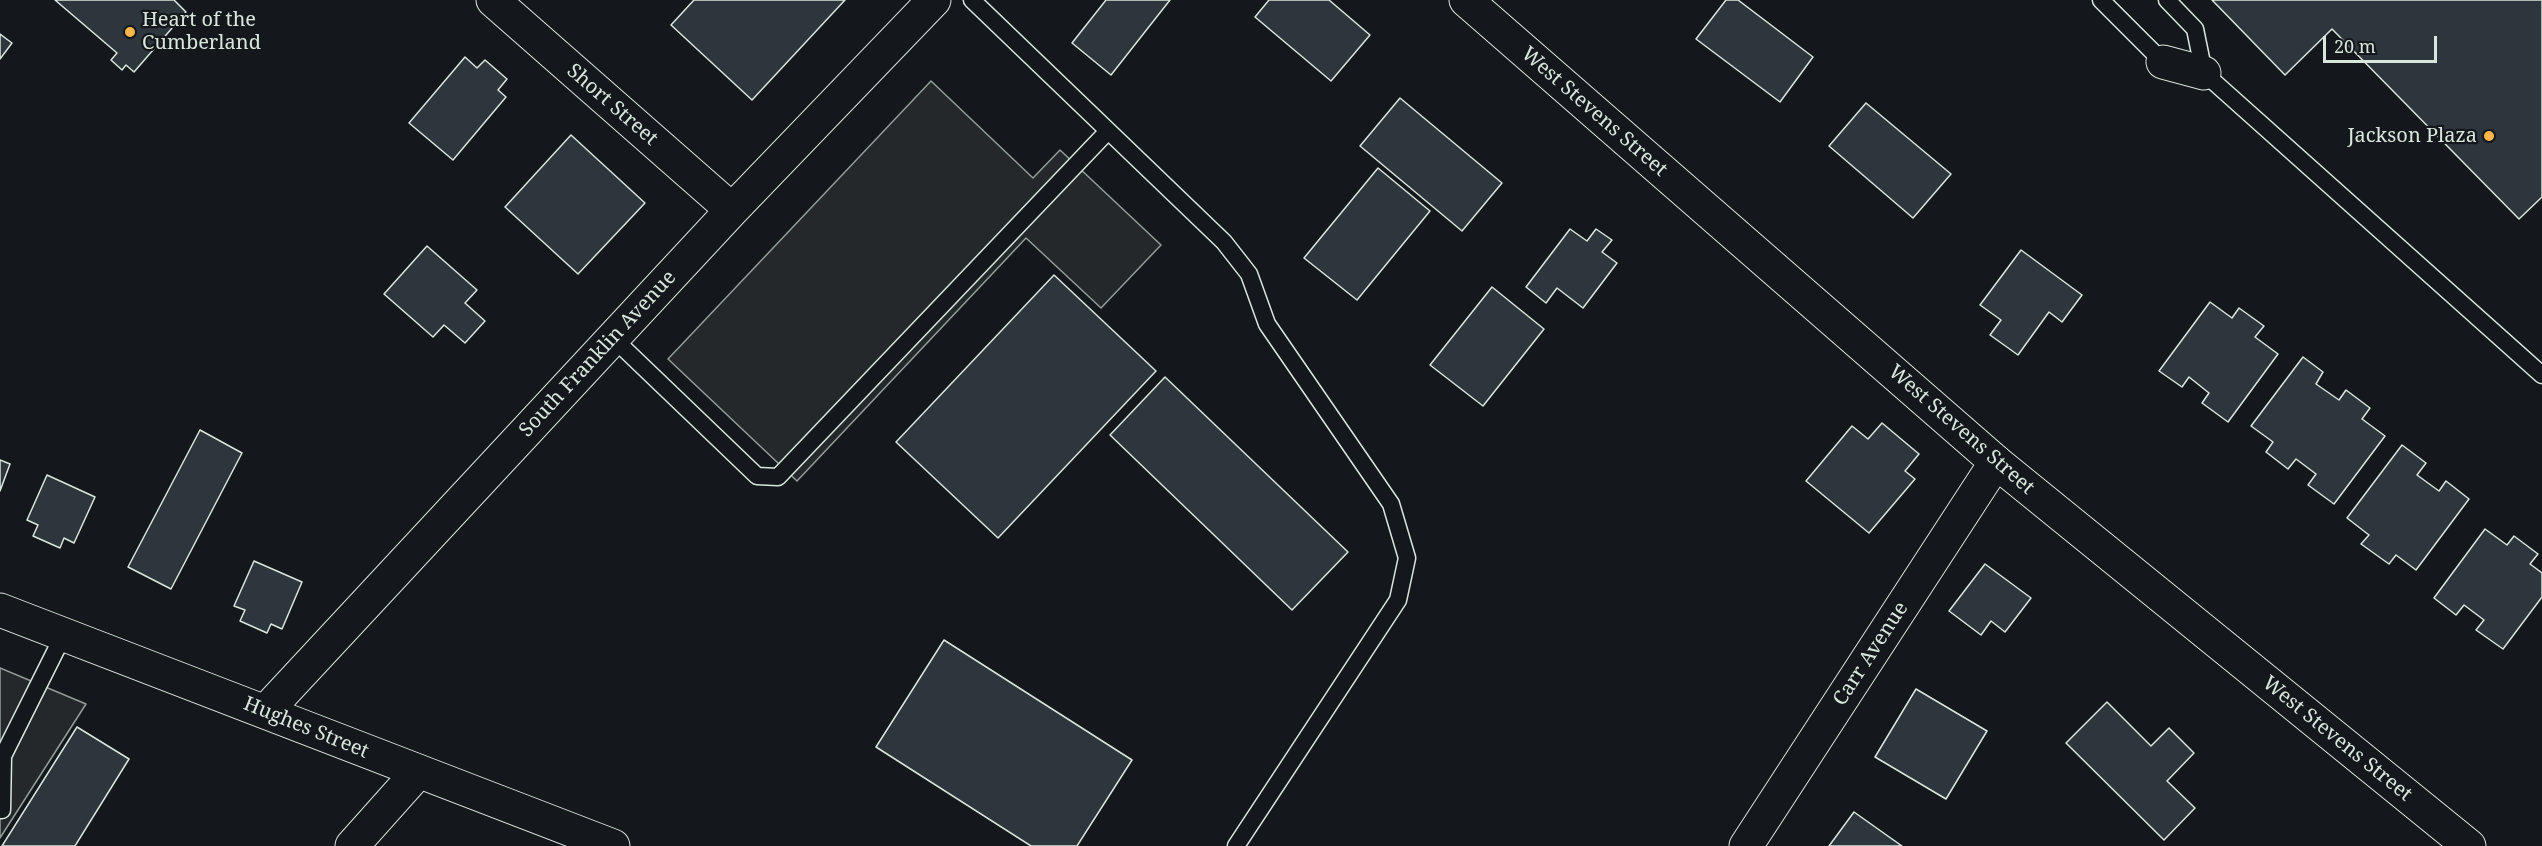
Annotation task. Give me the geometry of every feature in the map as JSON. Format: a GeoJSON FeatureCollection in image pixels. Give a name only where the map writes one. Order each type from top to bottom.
{"type":"FeatureCollection","features":[{"type":"Feature","properties":{"kind":"street","name":"Short Street"},"geometry":{"type":"LineString","coordinates":[[493,0],[732,210]]}},
{"type":"Feature","properties":{"kind":"street","name":"South Franklin Avenue"},"geometry":{"type":"LineString","coordinates":[[266,711],[732,210],[934,0]]}},
{"type":"Feature","properties":{"kind":"street","name":"West Stevens Street"},"geometry":{"type":"LineString","coordinates":[[1466,0],[1996,462],[2469,846]]}},
{"type":"Feature","properties":{"kind":"street"},"geometry":{"type":"LineString","coordinates":[[2163,62],[2204,73]]}},
{"type":"Feature","properties":{"kind":"street","name":"Carr Avenue"},"geometry":{"type":"LineString","coordinates":[[1746,846],[1996,462]]}},
{"type":"Feature","properties":{"kind":"street","name":"Hughes Street"},"geometry":{"type":"LineString","coordinates":[[0,609],[613,846]]}},
{"type":"Feature","properties":{"kind":"street"},"geometry":{"type":"LineString","coordinates":[[352,846],[418,772]]}},
{"type":"Feature","properties":{"kind":"lane"},"geometry":{"type":"LineString","coordinates":[[972,0],[1224,242],[1249,274],[1267,324],[1391,504],[1407,558],[1398,600],[1236,846]]}},
{"type":"Feature","properties":{"kind":"lane"},"geometry":{"type":"LineString","coordinates":[[2101,0],[2163,62]]}},
{"type":"Feature","properties":{"kind":"lane"},"geometry":{"type":"LineString","coordinates":[[2167,0],[2195,29],[2204,73],[2542,375]]}},
{"type":"Feature","properties":{"kind":"lane"},"geometry":{"type":"LineString","coordinates":[[613,338],[757,476],[778,477],[1108,130]]}},
{"type":"Feature","properties":{"kind":"lane"},"geometry":{"type":"LineString","coordinates":[[2,810],[3,756],[64,634]]}},
{"type":"Feature","properties":{"kind":"shaded area"},"geometry":{"type":"Polygon","coordinates":[[[931,81],[1033,178],[1060,150],[1161,245],[1101,308],[1026,238],[797,481],[668,359],[931,81]]]}},
{"type":"Feature","properties":{"kind":"shaded area"},"geometry":{"type":"Polygon","coordinates":[[[0,668],[86,704],[0,838],[0,668]]]}},
{"type":"Feature","properties":{"kind":"building","name":"Heart of the Cumberland"},"geometry":{"type":"Polygon","coordinates":[[[55,0],[174,0],[186,12],[134,72],[126,65],[122,70],[111,60],[117,53],[55,0]]]}},
{"type":"Feature","properties":{"kind":"building"},"geometry":{"type":"Polygon","coordinates":[[[694,0],[845,0],[752,100],[671,25],[694,0]]]}},
{"type":"Feature","properties":{"kind":"building"},"geometry":{"type":"Polygon","coordinates":[[[1106,0],[1170,0],[1111,75],[1072,43],[1106,0]]]}},
{"type":"Feature","properties":{"kind":"building"},"geometry":{"type":"Polygon","coordinates":[[[1269,0],[1329,0],[1370,35],[1331,81],[1255,17],[1269,0]]]}},
{"type":"Feature","properties":{"kind":"building"},"geometry":{"type":"Polygon","coordinates":[[[1726,0],[1738,0],[1813,57],[1780,102],[1696,39],[1726,0]]]}},
{"type":"Feature","properties":{"kind":"building","name":"Jackson Plaza"},"geometry":{"type":"Polygon","coordinates":[[[2212,0],[2542,0],[2542,197],[2519,219],[2332,29],[2285,75],[2212,0]]]}},
{"type":"Feature","properties":{"kind":"building"},"geometry":{"type":"Polygon","coordinates":[[[0,34],[12,43],[0,59],[0,34]]]}},
{"type":"Feature","properties":{"kind":"building"},"geometry":{"type":"Polygon","coordinates":[[[465,57],[477,68],[485,60],[507,79],[498,90],[506,97],[453,160],[409,123],[465,57]]]}},
{"type":"Feature","properties":{"kind":"building"},"geometry":{"type":"Polygon","coordinates":[[[1400,98],[1502,183],[1462,231],[1360,146],[1400,98]]]}},
{"type":"Feature","properties":{"kind":"building"},"geometry":{"type":"Polygon","coordinates":[[[1866,103],[1951,174],[1913,218],[1829,146],[1866,103]]]}},
{"type":"Feature","properties":{"kind":"building"},"geometry":{"type":"Polygon","coordinates":[[[571,135],[645,203],[578,274],[505,207],[571,135]]]}},
{"type":"Feature","properties":{"kind":"building"},"geometry":{"type":"Polygon","coordinates":[[[1378,168],[1430,211],[1357,300],[1304,258],[1378,168]]]}},
{"type":"Feature","properties":{"kind":"building"},"geometry":{"type":"Polygon","coordinates":[[[1570,229],[1587,241],[1596,229],[1612,240],[1602,252],[1617,263],[1583,308],[1557,288],[1546,303],[1526,287],[1570,229]]]}},
{"type":"Feature","properties":{"kind":"building"},"geometry":{"type":"Polygon","coordinates":[[[427,246],[477,290],[465,303],[485,321],[465,343],[444,325],[433,337],[384,294],[427,246]]]}},
{"type":"Feature","properties":{"kind":"building"},"geometry":{"type":"Polygon","coordinates":[[[2021,250],[2082,295],[2062,322],[2049,312],[2018,355],[1990,335],[2001,320],[1980,305],[2021,250]]]}},
{"type":"Feature","properties":{"kind":"building"},"geometry":{"type":"Polygon","coordinates":[[[1054,275],[1156,371],[998,538],[896,442],[1054,275]]]}},
{"type":"Feature","properties":{"kind":"building"},"geometry":{"type":"Polygon","coordinates":[[[1492,287],[1544,329],[1483,406],[1430,365],[1492,287]]]}},
{"type":"Feature","properties":{"kind":"building"},"geometry":{"type":"Polygon","coordinates":[[[2210,302],[2232,318],[2239,308],[2264,326],[2255,337],[2278,354],[2228,422],[2202,403],[2209,393],[2189,377],[2182,387],[2159,371],[2210,302]]]}},
{"type":"Feature","properties":{"kind":"building"},"geometry":{"type":"Polygon","coordinates":[[[2303,357],[2323,372],[2316,384],[2339,400],[2346,390],[2370,408],[2362,419],[2385,436],[2334,504],[2308,485],[2316,474],[2296,459],[2288,469],[2266,452],[2273,442],[2251,426],[2303,357]]]}},
{"type":"Feature","properties":{"kind":"building"},"geometry":{"type":"Polygon","coordinates":[[[1165,377],[1348,552],[1292,610],[1110,435],[1165,377]]]}},
{"type":"Feature","properties":{"kind":"building"},"geometry":{"type":"Polygon","coordinates":[[[1882,423],[1919,454],[1905,471],[1915,479],[1869,533],[1806,481],[1852,426],[1868,439],[1882,423]]]}},
{"type":"Feature","properties":{"kind":"building"},"geometry":{"type":"Polygon","coordinates":[[[200,430],[242,453],[171,589],[128,567],[200,430]]]}},
{"type":"Feature","properties":{"kind":"building"},"geometry":{"type":"Polygon","coordinates":[[[2402,445],[2426,463],[2417,475],[2439,491],[2446,481],[2469,499],[2416,570],[2396,555],[2389,564],[2361,544],[2369,535],[2347,518],[2402,445]]]}},
{"type":"Feature","properties":{"kind":"building"},"geometry":{"type":"Polygon","coordinates":[[[0,460],[10,464],[0,491],[0,460]]]}},
{"type":"Feature","properties":{"kind":"building"},"geometry":{"type":"Polygon","coordinates":[[[47,475],[95,497],[74,543],[64,538],[60,548],[33,536],[38,525],[27,520],[47,475]]]}},
{"type":"Feature","properties":{"kind":"building"},"geometry":{"type":"Polygon","coordinates":[[[2485,529],[2507,545],[2514,536],[2538,554],[2530,564],[2542,573],[2542,597],[2503,649],[2476,630],[2484,620],[2464,605],[2456,615],[2434,598],[2485,529]]]}},
{"type":"Feature","properties":{"kind":"building"},"geometry":{"type":"Polygon","coordinates":[[[254,561],[302,582],[282,629],[271,624],[267,633],[240,621],[245,610],[234,606],[254,561]]]}},
{"type":"Feature","properties":{"kind":"building"},"geometry":{"type":"Polygon","coordinates":[[[1985,564],[2031,598],[2005,632],[1991,621],[1981,635],[1949,611],[1985,564]]]}},
{"type":"Feature","properties":{"kind":"building"},"geometry":{"type":"Polygon","coordinates":[[[944,640],[1132,760],[1077,846],[1031,846],[876,747],[944,640]]]}},
{"type":"Feature","properties":{"kind":"building"},"geometry":{"type":"Polygon","coordinates":[[[1916,689],[1987,731],[1946,799],[1875,757],[1916,689]]]}},
{"type":"Feature","properties":{"kind":"building"},"geometry":{"type":"Polygon","coordinates":[[[2107,702],[2151,746],[2169,728],[2194,753],[2167,781],[2195,808],[2164,840],[2066,743],[2107,702]]]}},
{"type":"Feature","properties":{"kind":"building"},"geometry":{"type":"Polygon","coordinates":[[[77,727],[129,759],[75,846],[2,846],[77,727]]]}},
{"type":"Feature","properties":{"kind":"building"},"geometry":{"type":"Polygon","coordinates":[[[1854,812],[1902,846],[1829,846],[1854,812]]]}},
{"type":"Feature","properties":{"kind":"place","name":"Heart of the Cumberland"},"geometry":{"type":"Point","coordinates":[130,32]}},
{"type":"Feature","properties":{"kind":"place","name":"Jackson Plaza"},"geometry":{"type":"Point","coordinates":[2489,136]}}]}
